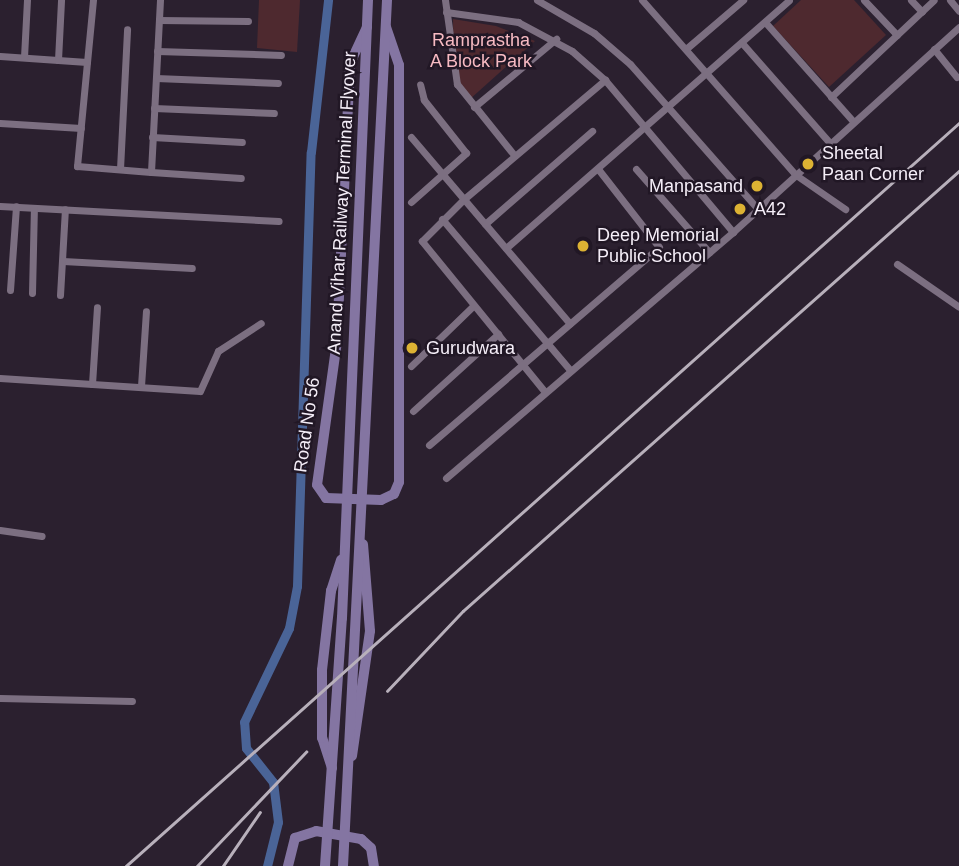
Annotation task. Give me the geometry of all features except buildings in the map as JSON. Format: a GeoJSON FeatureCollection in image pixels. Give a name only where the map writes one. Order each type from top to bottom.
{"type":"FeatureCollection","features":[{"type":"Feature","properties":{"kind":"main road","name":"Anand Vihar Railway Terminal Flyover"},"geometry":{"type":"LineString","coordinates":[[325,866],[334,774],[368,0]]}},
{"type":"Feature","properties":{"kind":"main road","name":"Anand Vihar Railway Terminal Flyover"},"geometry":{"type":"LineString","coordinates":[[343,866],[387,0]]}},
{"type":"Feature","properties":{"kind":"main road","name":"Road No 56"},"geometry":{"type":"LineString","coordinates":[[367,27],[349,63],[337,341],[317,485],[326,498],[381,500],[394,494],[399,482],[399,65],[386,27]]}},
{"type":"Feature","properties":{"kind":"main road","name":"Anand Vihar Railway Terminal Flyover"},"geometry":{"type":"LineString","coordinates":[[334,774],[322,738],[322,670],[331,591],[344,549]]}},
{"type":"Feature","properties":{"kind":"main road"},"geometry":{"type":"LineString","coordinates":[[288,866],[295,838],[316,831],[361,839],[371,848],[374,866]]}},
{"type":"Feature","properties":{"kind":"street"},"geometry":{"type":"LineString","coordinates":[[24,57],[27,0]]}},
{"type":"Feature","properties":{"kind":"street"},"geometry":{"type":"LineString","coordinates":[[58,60],[61,0]]}},
{"type":"Feature","properties":{"kind":"street"},"geometry":{"type":"LineString","coordinates":[[93,0],[77,166],[241,178]]}},
{"type":"Feature","properties":{"kind":"street"},"geometry":{"type":"LineString","coordinates":[[151,172],[160,0]]}},
{"type":"Feature","properties":{"kind":"street"},"geometry":{"type":"LineString","coordinates":[[445,0],[454,78],[514,155]]}},
{"type":"Feature","properties":{"kind":"street"},"geometry":{"type":"LineString","coordinates":[[537,0],[594,33],[671,107],[758,209]]}},
{"type":"Feature","properties":{"kind":"street"},"geometry":{"type":"LineString","coordinates":[[642,0],[796,175],[845,209]]}},
{"type":"Feature","properties":{"kind":"street"},"geometry":{"type":"LineString","coordinates":[[650,6],[657,0]]}},
{"type":"Feature","properties":{"kind":"street"},"geometry":{"type":"LineString","coordinates":[[687,48],[743,0]]}},
{"type":"Feature","properties":{"kind":"street"},"geometry":{"type":"LineString","coordinates":[[506,248],[671,107],[789,0]]}},
{"type":"Feature","properties":{"kind":"street"},"geometry":{"type":"LineString","coordinates":[[864,0],[897,36]]}},
{"type":"Feature","properties":{"kind":"street"},"geometry":{"type":"LineString","coordinates":[[911,0],[922,12]]}},
{"type":"Feature","properties":{"kind":"street"},"geometry":{"type":"LineString","coordinates":[[831,97],[934,0]]}},
{"type":"Feature","properties":{"kind":"street"},"geometry":{"type":"LineString","coordinates":[[950,0],[959,11]]}},
{"type":"Feature","properties":{"kind":"street"},"geometry":{"type":"LineString","coordinates":[[446,12],[500,18],[556,39],[605,80],[733,232]]}},
{"type":"Feature","properties":{"kind":"street"},"geometry":{"type":"LineString","coordinates":[[159,20],[248,21]]}},
{"type":"Feature","properties":{"kind":"street"},"geometry":{"type":"LineString","coordinates":[[765,22],[853,121]]}},
{"type":"Feature","properties":{"kind":"street"},"geometry":{"type":"LineString","coordinates":[[446,478],[733,232],[959,27]]}},
{"type":"Feature","properties":{"kind":"street"},"geometry":{"type":"LineString","coordinates":[[120,169],[127,29]]}},
{"type":"Feature","properties":{"kind":"street"},"geometry":{"type":"LineString","coordinates":[[474,107],[556,39]]}},
{"type":"Feature","properties":{"kind":"street"},"geometry":{"type":"LineString","coordinates":[[741,43],[830,143]]}},
{"type":"Feature","properties":{"kind":"street"},"geometry":{"type":"LineString","coordinates":[[934,49],[957,77]]}},
{"type":"Feature","properties":{"kind":"street"},"geometry":{"type":"LineString","coordinates":[[157,51],[281,55]]}},
{"type":"Feature","properties":{"kind":"street"},"geometry":{"type":"LineString","coordinates":[[0,56],[87,62]]}},
{"type":"Feature","properties":{"kind":"street"},"geometry":{"type":"LineString","coordinates":[[156,78],[278,83]]}},
{"type":"Feature","properties":{"kind":"street"},"geometry":{"type":"LineString","coordinates":[[545,392],[422,245],[442,219],[464,199],[605,80]]}},
{"type":"Feature","properties":{"kind":"street"},"geometry":{"type":"LineString","coordinates":[[411,202],[466,150],[424,100],[420,84]]}},
{"type":"Feature","properties":{"kind":"street"},"geometry":{"type":"LineString","coordinates":[[154,108],[274,113]]}},
{"type":"Feature","properties":{"kind":"street"},"geometry":{"type":"LineString","coordinates":[[0,123],[81,128]]}},
{"type":"Feature","properties":{"kind":"street"},"geometry":{"type":"LineString","coordinates":[[485,224],[592,131]]}},
{"type":"Feature","properties":{"kind":"street"},"geometry":{"type":"LineString","coordinates":[[152,137],[242,142]]}},
{"type":"Feature","properties":{"kind":"street"},"geometry":{"type":"LineString","coordinates":[[411,137],[570,324]]}},
{"type":"Feature","properties":{"kind":"street"},"geometry":{"type":"LineString","coordinates":[[429,445],[659,247],[598,169]]}},
{"type":"Feature","properties":{"kind":"street"},"geometry":{"type":"LineString","coordinates":[[636,169],[709,252]]}},
{"type":"Feature","properties":{"kind":"street"},"geometry":{"type":"LineString","coordinates":[[0,205],[279,221]]}},
{"type":"Feature","properties":{"kind":"street"},"geometry":{"type":"LineString","coordinates":[[10,290],[16,206]]}},
{"type":"Feature","properties":{"kind":"street"},"geometry":{"type":"LineString","coordinates":[[32,293],[34,208]]}},
{"type":"Feature","properties":{"kind":"street"},"geometry":{"type":"LineString","coordinates":[[60,295],[65,209]]}},
{"type":"Feature","properties":{"kind":"street"},"geometry":{"type":"LineString","coordinates":[[442,219],[570,370]]}},
{"type":"Feature","properties":{"kind":"street"},"geometry":{"type":"LineString","coordinates":[[63,261],[192,268]]}},
{"type":"Feature","properties":{"kind":"street"},"geometry":{"type":"LineString","coordinates":[[897,264],[959,307]]}},
{"type":"Feature","properties":{"kind":"street"},"geometry":{"type":"LineString","coordinates":[[411,366],[473,306]]}},
{"type":"Feature","properties":{"kind":"street"},"geometry":{"type":"LineString","coordinates":[[92,384],[97,307]]}},
{"type":"Feature","properties":{"kind":"street"},"geometry":{"type":"LineString","coordinates":[[141,386],[146,311]]}},
{"type":"Feature","properties":{"kind":"street"},"geometry":{"type":"LineString","coordinates":[[0,378],[200,391],[218,351],[261,323]]}},
{"type":"Feature","properties":{"kind":"street"},"geometry":{"type":"LineString","coordinates":[[412,411],[498,334]]}},
{"type":"Feature","properties":{"kind":"street"},"geometry":{"type":"LineString","coordinates":[[0,530],[42,536]]}},
{"type":"Feature","properties":{"kind":"street"},"geometry":{"type":"LineString","coordinates":[[0,698],[132,701]]}},
{"type":"Feature","properties":{"kind":"green space"},"geometry":{"type":"Polygon","coordinates":[[[259,0],[300,0],[297,52],[257,48],[259,0]]]}},
{"type":"Feature","properties":{"kind":"green space"},"geometry":{"type":"Polygon","coordinates":[[[801,0],[854,0],[886,35],[829,87],[773,26],[801,0]]]}},
{"type":"Feature","properties":{"kind":"green space","name":"Ramprastha A Block Park"},"geometry":{"type":"Polygon","coordinates":[[[453,19],[496,26],[535,41],[469,100],[454,82],[453,19]]]}},
{"type":"Feature","properties":{"kind":"waterway"},"geometry":{"type":"LineString","coordinates":[[267,866],[278,822],[273,782],[246,748],[244,722],[289,628],[297,586],[311,152],[328,0]]}},
{"type":"Feature","properties":{"kind":"railway"},"geometry":{"type":"LineString","coordinates":[[126,866],[959,123]]}},
{"type":"Feature","properties":{"kind":"railway"},"geometry":{"type":"LineString","coordinates":[[387,691],[463,611],[959,171]]}},
{"type":"Feature","properties":{"kind":"railway"},"geometry":{"type":"LineString","coordinates":[[197,866],[306,752]]}},
{"type":"Feature","properties":{"kind":"railway"},"geometry":{"type":"LineString","coordinates":[[223,866],[260,812]]}},
{"type":"Feature","properties":{"kind":"place","name":"Sheetal Paan Corner"},"geometry":{"type":"Point","coordinates":[808,164]}},
{"type":"Feature","properties":{"kind":"place","name":"Manpasand"},"geometry":{"type":"Point","coordinates":[757,186]}},
{"type":"Feature","properties":{"kind":"place","name":"A42"},"geometry":{"type":"Point","coordinates":[740,209]}},
{"type":"Feature","properties":{"kind":"place","name":"Deep Memorial Public School"},"geometry":{"type":"Point","coordinates":[583,246]}},
{"type":"Feature","properties":{"kind":"place","name":"Gurudwara"},"geometry":{"type":"Point","coordinates":[412,348]}}]}
